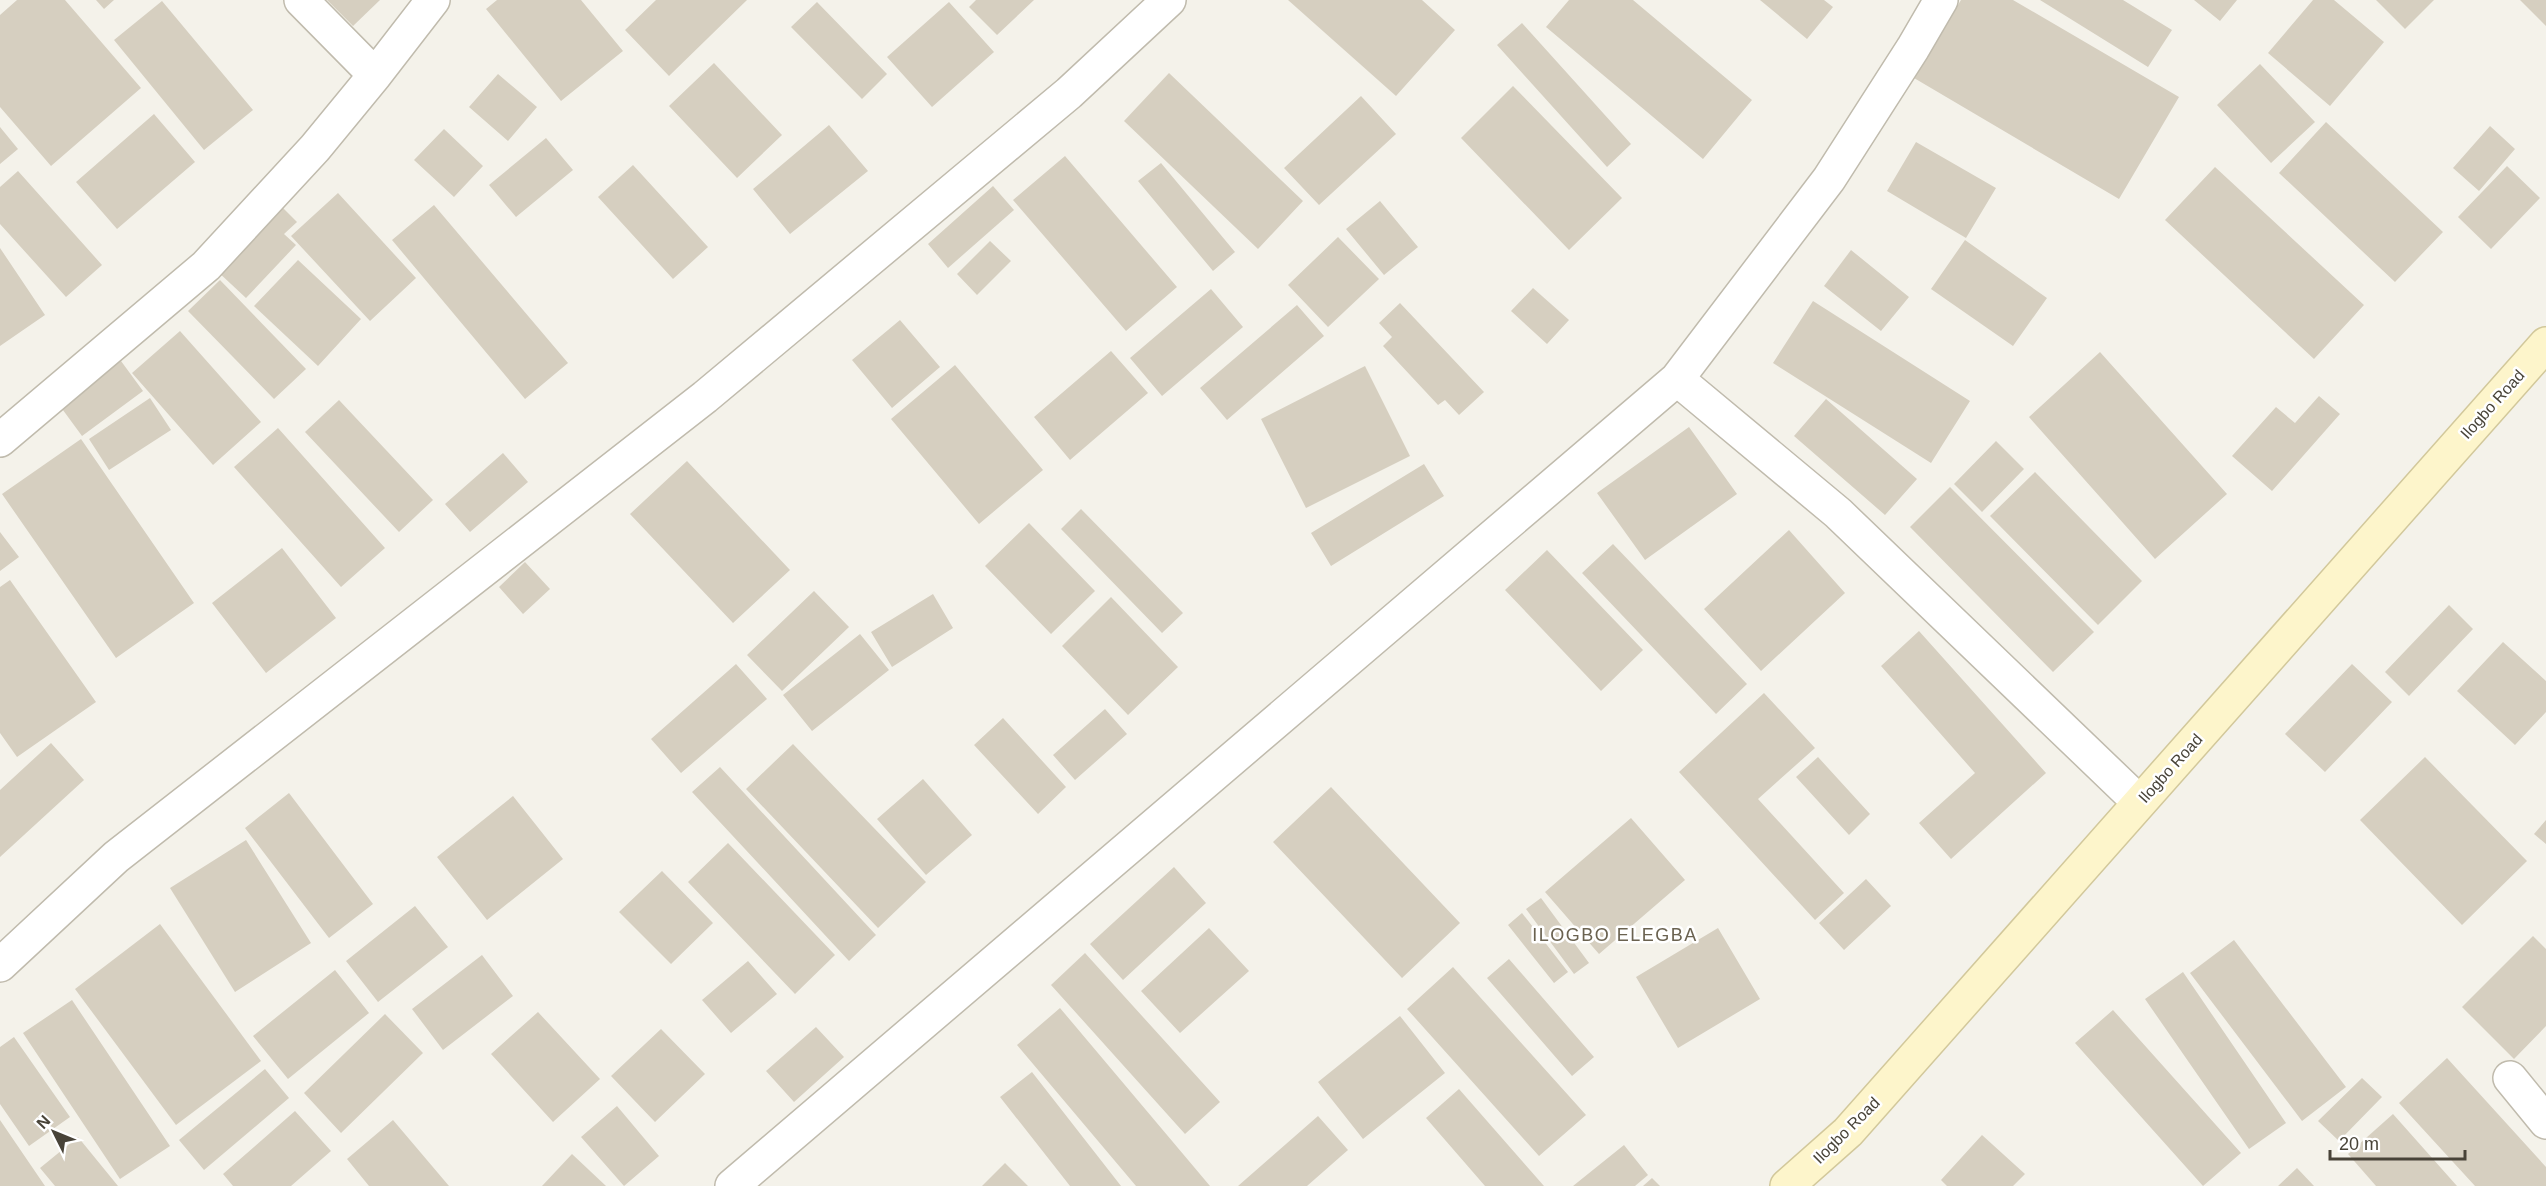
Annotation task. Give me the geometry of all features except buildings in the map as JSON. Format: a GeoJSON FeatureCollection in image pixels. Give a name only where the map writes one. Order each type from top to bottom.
{"type":"FeatureCollection","features":[{"type":"Feature","properties":{"kind":"main road","name":"Ilogbo Road"},"geometry":{"type":"LineString","coordinates":[[1787,1186],[1848,1132],[2546,344]]}},
{"type":"Feature","properties":{"kind":"street"},"geometry":{"type":"LineString","coordinates":[[301,0],[375,75]]}},
{"type":"Feature","properties":{"kind":"street"},"geometry":{"type":"LineString","coordinates":[[0,440],[206,266],[315,148],[433,0]]}},
{"type":"Feature","properties":{"kind":"street"},"geometry":{"type":"LineString","coordinates":[[0,965],[116,857],[714,390],[1069,93],[1169,0]]}},
{"type":"Feature","properties":{"kind":"street"},"geometry":{"type":"LineString","coordinates":[[732,1186],[1677,379],[1829,178],[1941,0]]}},
{"type":"Feature","properties":{"kind":"street"},"geometry":{"type":"LineString","coordinates":[[1677,379],[1838,513],[2139,802]]}},
{"type":"Feature","properties":{"kind":"street"},"geometry":{"type":"LineString","coordinates":[[2510,1078],[2546,1122]]}},
{"type":"Feature","properties":{"kind":"district","name":"ILOGBO ELEGBA"},"geometry":{"type":"Point","coordinates":[1615,935]}}]}
